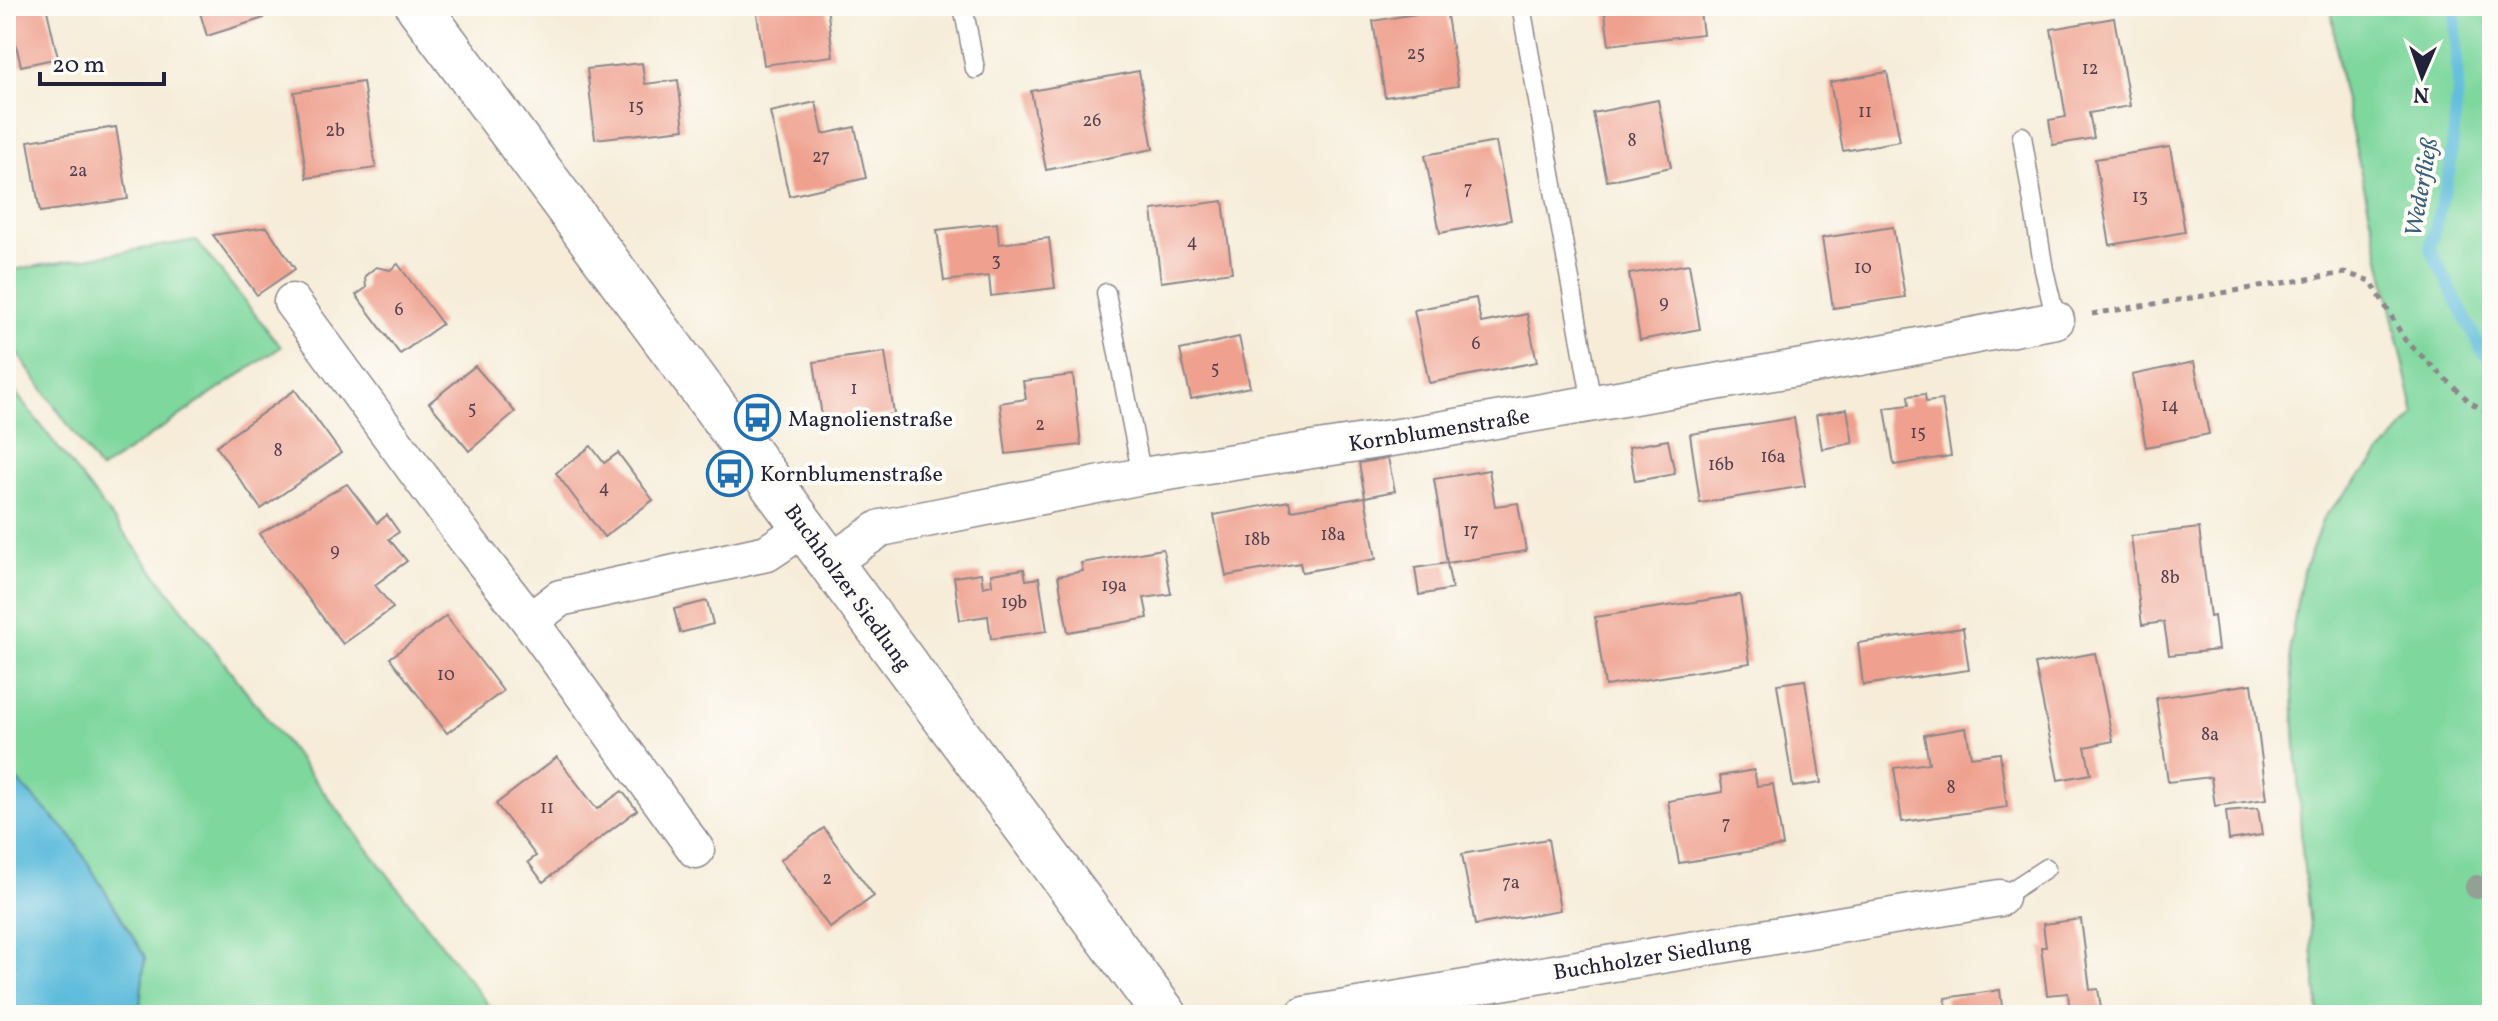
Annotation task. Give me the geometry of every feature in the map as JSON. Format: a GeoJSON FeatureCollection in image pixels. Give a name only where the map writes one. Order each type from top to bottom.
{"type":"FeatureCollection","features":[{"type":"Feature","properties":{"kind":"street","name":"Buchholzer Siedlung"},"geometry":{"type":"LineString","coordinates":[[426,9],[1165,1015]]}},
{"type":"Feature","properties":{"kind":"street"},"geometry":{"type":"LineString","coordinates":[[292,302],[696,850]]}},
{"type":"Feature","properties":{"kind":"street","name":"Kornblumenstraße"},"geometry":{"type":"LineString","coordinates":[[831,562],[881,528],[1142,476],[1404,436],[2056,320]]}},
{"type":"Feature","properties":{"kind":"street"},"geometry":{"type":"LineString","coordinates":[[530,621],[560,598],[767,553],[806,527]]}},
{"type":"Feature","properties":{"kind":"street","name":"Buchholzer Siedlung"},"geometry":{"type":"LineString","coordinates":[[1304,1015],[2000,898]]}},
{"type":"Feature","properties":{"kind":"lane"},"geometry":{"type":"LineString","coordinates":[[963,6],[975,69]]}},
{"type":"Feature","properties":{"kind":"lane"},"geometry":{"type":"LineString","coordinates":[[1521,6],[1592,403]]}},
{"type":"Feature","properties":{"kind":"lane"},"geometry":{"type":"LineString","coordinates":[[2022,136],[2044,270],[2056,320]]}},
{"type":"Feature","properties":{"kind":"lane"},"geometry":{"type":"LineString","coordinates":[[1106,293],[1142,476]]}},
{"type":"Feature","properties":{"kind":"lane"},"geometry":{"type":"LineString","coordinates":[[2000,898],[2046,868]]}},
{"type":"Feature","properties":{"kind":"path"},"geometry":{"type":"LineString","coordinates":[[2056,320],[2345,273],[2371,281],[2405,340],[2471,403],[2492,414]]}},
{"type":"Feature","properties":{"kind":"green space"},"geometry":{"type":"Polygon","coordinates":[[[2331,6],[2492,6],[2492,1015],[2319,1015],[2302,849],[2290,644],[2302,576],[2323,518],[2415,415],[2341,83],[2331,6]]]}},
{"type":"Feature","properties":{"kind":"green space"},"geometry":{"type":"Polygon","coordinates":[[[196,240],[281,347],[100,470],[6,337],[6,271],[196,240]]]}},
{"type":"Feature","properties":{"kind":"green space"},"geometry":{"type":"Polygon","coordinates":[[[6,380],[496,1015],[139,1015],[145,957],[72,837],[6,769],[6,380]]]}},
{"type":"Feature","properties":{"kind":"water"},"geometry":{"type":"Polygon","coordinates":[[[6,769],[72,837],[145,957],[139,1015],[6,1015],[6,769]]]}},
{"type":"Feature","properties":{"kind":"building"},"geometry":{"type":"Polygon","coordinates":[[[7,6],[46,6],[58,58],[21,66],[7,6]]]}},
{"type":"Feature","properties":{"kind":"building"},"geometry":{"type":"Polygon","coordinates":[[[198,6],[261,6],[264,18],[207,36],[198,6]]]}},
{"type":"Feature","properties":{"kind":"building"},"geometry":{"type":"Polygon","coordinates":[[[756,6],[827,6],[833,56],[764,65],[756,6]]]}},
{"type":"Feature","properties":{"kind":"building"},"geometry":{"type":"Polygon","coordinates":[[[1604,6],[1699,6],[1703,34],[1609,45],[1604,6]]]}},
{"type":"Feature","properties":{"kind":"building"},"geometry":{"type":"Polygon","coordinates":[[[1446,9],[1458,86],[1385,97],[1373,21],[1446,9]]]}},
{"type":"Feature","properties":{"kind":"building"},"geometry":{"type":"Polygon","coordinates":[[[2114,18],[2130,106],[2089,113],[2094,138],[2053,145],[2049,120],[2066,117],[2051,29],[2114,18]]]}},
{"type":"Feature","properties":{"kind":"building"},"geometry":{"type":"Polygon","coordinates":[[[642,63],[645,84],[678,80],[684,129],[595,139],[587,69],[642,63]]]}},
{"type":"Feature","properties":{"kind":"building"},"geometry":{"type":"Polygon","coordinates":[[[1139,71],[1153,149],[1046,170],[1031,91],[1139,71]]]}},
{"type":"Feature","properties":{"kind":"building"},"geometry":{"type":"Polygon","coordinates":[[[1887,72],[1900,141],[1843,151],[1830,82],[1887,72]]]}},
{"type":"Feature","properties":{"kind":"building"},"geometry":{"type":"Polygon","coordinates":[[[363,82],[376,168],[307,178],[294,92],[363,82]]]}},
{"type":"Feature","properties":{"kind":"building"},"geometry":{"type":"Polygon","coordinates":[[[1658,100],[1671,167],[1607,181],[1593,113],[1658,100]]]}},
{"type":"Feature","properties":{"kind":"building"},"geometry":{"type":"Polygon","coordinates":[[[816,102],[823,134],[855,127],[866,178],[789,196],[770,112],[816,102]]]}},
{"type":"Feature","properties":{"kind":"building"},"geometry":{"type":"Polygon","coordinates":[[[116,127],[128,199],[40,212],[28,141],[116,127]]]}},
{"type":"Feature","properties":{"kind":"building"},"geometry":{"type":"Polygon","coordinates":[[[1496,142],[1511,220],[1440,233],[1425,155],[1496,142]]]}},
{"type":"Feature","properties":{"kind":"building"},"geometry":{"type":"Polygon","coordinates":[[[2170,147],[2185,232],[2110,245],[2095,159],[2170,147]]]}},
{"type":"Feature","properties":{"kind":"building"},"geometry":{"type":"Polygon","coordinates":[[[1223,201],[1232,272],[1161,282],[1152,210],[1223,201]]]}},
{"type":"Feature","properties":{"kind":"building"},"geometry":{"type":"Polygon","coordinates":[[[997,223],[999,244],[1049,238],[1055,288],[991,296],[989,276],[944,281],[937,230],[997,223]]]}},
{"type":"Feature","properties":{"kind":"building"},"geometry":{"type":"Polygon","coordinates":[[[267,227],[295,269],[257,295],[213,235],[267,227]]]}},
{"type":"Feature","properties":{"kind":"building"},"geometry":{"type":"Polygon","coordinates":[[[1893,227],[1905,297],[1833,308],[1822,238],[1893,227]]]}},
{"type":"Feature","properties":{"kind":"building"},"geometry":{"type":"Polygon","coordinates":[[[398,264],[442,324],[400,354],[356,295],[366,288],[365,276],[376,267],[390,270],[398,264]]]}},
{"type":"Feature","properties":{"kind":"building"},"geometry":{"type":"Polygon","coordinates":[[[1689,264],[1700,329],[1640,340],[1629,274],[1689,264]]]}},
{"type":"Feature","properties":{"kind":"building"},"geometry":{"type":"Polygon","coordinates":[[[1476,298],[1481,323],[1527,314],[1537,362],[1429,383],[1414,310],[1476,298]]]}},
{"type":"Feature","properties":{"kind":"building"},"geometry":{"type":"Polygon","coordinates":[[[1239,337],[1250,387],[1191,399],[1180,350],[1239,337]]]}},
{"type":"Feature","properties":{"kind":"building"},"geometry":{"type":"Polygon","coordinates":[[[885,352],[894,414],[823,424],[814,362],[885,352]]]}},
{"type":"Feature","properties":{"kind":"building"},"geometry":{"type":"Polygon","coordinates":[[[2194,362],[2209,434],[2146,447],[2132,375],[2194,362]]]}},
{"type":"Feature","properties":{"kind":"building"},"geometry":{"type":"Polygon","coordinates":[[[475,366],[515,412],[469,451],[429,403],[475,366]]]}},
{"type":"Feature","properties":{"kind":"building"},"geometry":{"type":"Polygon","coordinates":[[[1073,375],[1081,445],[1006,454],[1000,403],[1026,399],[1023,381],[1073,375]]]}},
{"type":"Feature","properties":{"kind":"building"},"geometry":{"type":"Polygon","coordinates":[[[295,390],[341,453],[261,509],[216,446],[295,390]]]}},
{"type":"Feature","properties":{"kind":"building"},"geometry":{"type":"Polygon","coordinates":[[[1925,394],[1926,402],[1942,400],[1951,456],[1894,465],[1885,408],[1909,405],[1908,396],[1925,394]]]}},
{"type":"Feature","properties":{"kind":"building"},"geometry":{"type":"Polygon","coordinates":[[[1847,409],[1853,443],[1822,449],[1816,415],[1847,409]]]}},
{"type":"Feature","properties":{"kind":"building"},"geometry":{"type":"Polygon","coordinates":[[[1794,418],[1805,486],[1700,503],[1690,434],[1794,418]]]}},
{"type":"Feature","properties":{"kind":"building"},"geometry":{"type":"Polygon","coordinates":[[[1668,440],[1675,474],[1635,481],[1629,447],[1668,440]]]}},
{"type":"Feature","properties":{"kind":"building"},"geometry":{"type":"Polygon","coordinates":[[[591,446],[604,463],[618,453],[653,500],[604,537],[556,473],[591,446]]]}},
{"type":"Feature","properties":{"kind":"building"},"geometry":{"type":"Polygon","coordinates":[[[1388,458],[1395,491],[1365,497],[1359,463],[1388,458]]]}},
{"type":"Feature","properties":{"kind":"building"},"geometry":{"type":"Polygon","coordinates":[[[1489,470],[1495,506],[1518,503],[1526,551],[1447,563],[1434,479],[1489,470]]]}},
{"type":"Feature","properties":{"kind":"building"},"geometry":{"type":"Polygon","coordinates":[[[347,484],[377,523],[387,515],[399,532],[389,539],[407,561],[375,585],[393,608],[343,644],[259,534],[347,484]]]}},
{"type":"Feature","properties":{"kind":"building"},"geometry":{"type":"Polygon","coordinates":[[[1365,497],[1376,559],[1302,572],[1300,563],[1226,576],[1214,515],[1289,501],[1291,510],[1365,497]]]}},
{"type":"Feature","properties":{"kind":"building"},"geometry":{"type":"Polygon","coordinates":[[[2199,528],[2210,617],[2214,616],[2218,650],[2169,655],[2164,622],[2142,625],[2131,536],[2199,528]]]}},
{"type":"Feature","properties":{"kind":"building"},"geometry":{"type":"Polygon","coordinates":[[[1163,549],[1171,594],[1144,598],[1148,618],[1068,632],[1058,576],[1083,571],[1081,563],[1163,549]]]}},
{"type":"Feature","properties":{"kind":"building"},"geometry":{"type":"Polygon","coordinates":[[[1447,563],[1452,589],[1419,595],[1415,568],[1447,563]]]}},
{"type":"Feature","properties":{"kind":"building"},"geometry":{"type":"Polygon","coordinates":[[[1024,569],[1026,580],[1039,578],[1047,631],[991,639],[988,616],[960,620],[954,577],[981,573],[983,587],[992,585],[991,574],[1024,569]]]}},
{"type":"Feature","properties":{"kind":"building"},"geometry":{"type":"Polygon","coordinates":[[[1740,595],[1750,663],[1605,686],[1595,617],[1740,595]]]}},
{"type":"Feature","properties":{"kind":"building"},"geometry":{"type":"Polygon","coordinates":[[[707,601],[713,624],[680,633],[674,609],[707,601]]]}},
{"type":"Feature","properties":{"kind":"building"},"geometry":{"type":"Polygon","coordinates":[[[446,616],[503,691],[447,733],[390,658],[446,616]]]}},
{"type":"Feature","properties":{"kind":"building"},"geometry":{"type":"Polygon","coordinates":[[[1963,628],[1969,670],[1863,685],[1858,643],[1963,628]]]}},
{"type":"Feature","properties":{"kind":"building"},"geometry":{"type":"Polygon","coordinates":[[[2095,653],[2113,741],[2085,747],[2091,774],[2058,780],[2035,664],[2095,653]]]}},
{"type":"Feature","properties":{"kind":"building"},"geometry":{"type":"Polygon","coordinates":[[[1805,680],[1821,783],[1793,787],[1777,684],[1805,680]]]}},
{"type":"Feature","properties":{"kind":"building"},"geometry":{"type":"Polygon","coordinates":[[[2252,684],[2267,799],[2215,806],[2211,777],[2168,782],[2156,698],[2252,684]]]}},
{"type":"Feature","properties":{"kind":"building"},"geometry":{"type":"Polygon","coordinates":[[[1966,728],[1971,757],[2000,753],[2007,807],[1902,822],[1894,768],[1929,763],[1924,735],[1966,728]]]}},
{"type":"Feature","properties":{"kind":"building"},"geometry":{"type":"Polygon","coordinates":[[[557,757],[597,809],[622,791],[637,810],[543,882],[528,862],[536,856],[496,804],[557,757]]]}},
{"type":"Feature","properties":{"kind":"building"},"geometry":{"type":"Polygon","coordinates":[[[1754,770],[1757,786],[1773,784],[1783,846],[1679,863],[1668,801],[1723,792],[1720,776],[1754,770]]]}},
{"type":"Feature","properties":{"kind":"building"},"geometry":{"type":"Polygon","coordinates":[[[2258,808],[2262,835],[2229,840],[2226,811],[2258,808]]]}},
{"type":"Feature","properties":{"kind":"building"},"geometry":{"type":"Polygon","coordinates":[[[824,828],[874,896],[830,928],[780,860],[824,828]]]}},
{"type":"Feature","properties":{"kind":"building"},"geometry":{"type":"Polygon","coordinates":[[[1548,839],[1560,910],[1475,925],[1462,854],[1548,839]]]}},
{"type":"Feature","properties":{"kind":"building"},"geometry":{"type":"Polygon","coordinates":[[[2081,919],[2090,990],[2098,989],[2102,1015],[2070,1015],[2068,993],[2047,995],[2041,947],[2046,947],[2043,924],[2081,919]]]}},
{"type":"Feature","properties":{"kind":"building"},"geometry":{"type":"Polygon","coordinates":[[[2000,990],[2003,1015],[1913,1015],[1913,1011],[1947,1007],[1945,998],[2000,990]]]}},
{"type":"Feature","properties":{"kind":"waterway","name":"Wederfließ"},"geometry":{"type":"LineString","coordinates":[[2455,6],[2458,89],[2450,169],[2430,248],[2483,353],[2492,359]]}},
{"type":"Feature","properties":{"kind":"place","name":"Magnolienstraße"},"geometry":{"type":"Point","coordinates":[757,418]}},
{"type":"Feature","properties":{"kind":"place","name":"Kornblumenstraße"},"geometry":{"type":"Point","coordinates":[729,473]}}]}
